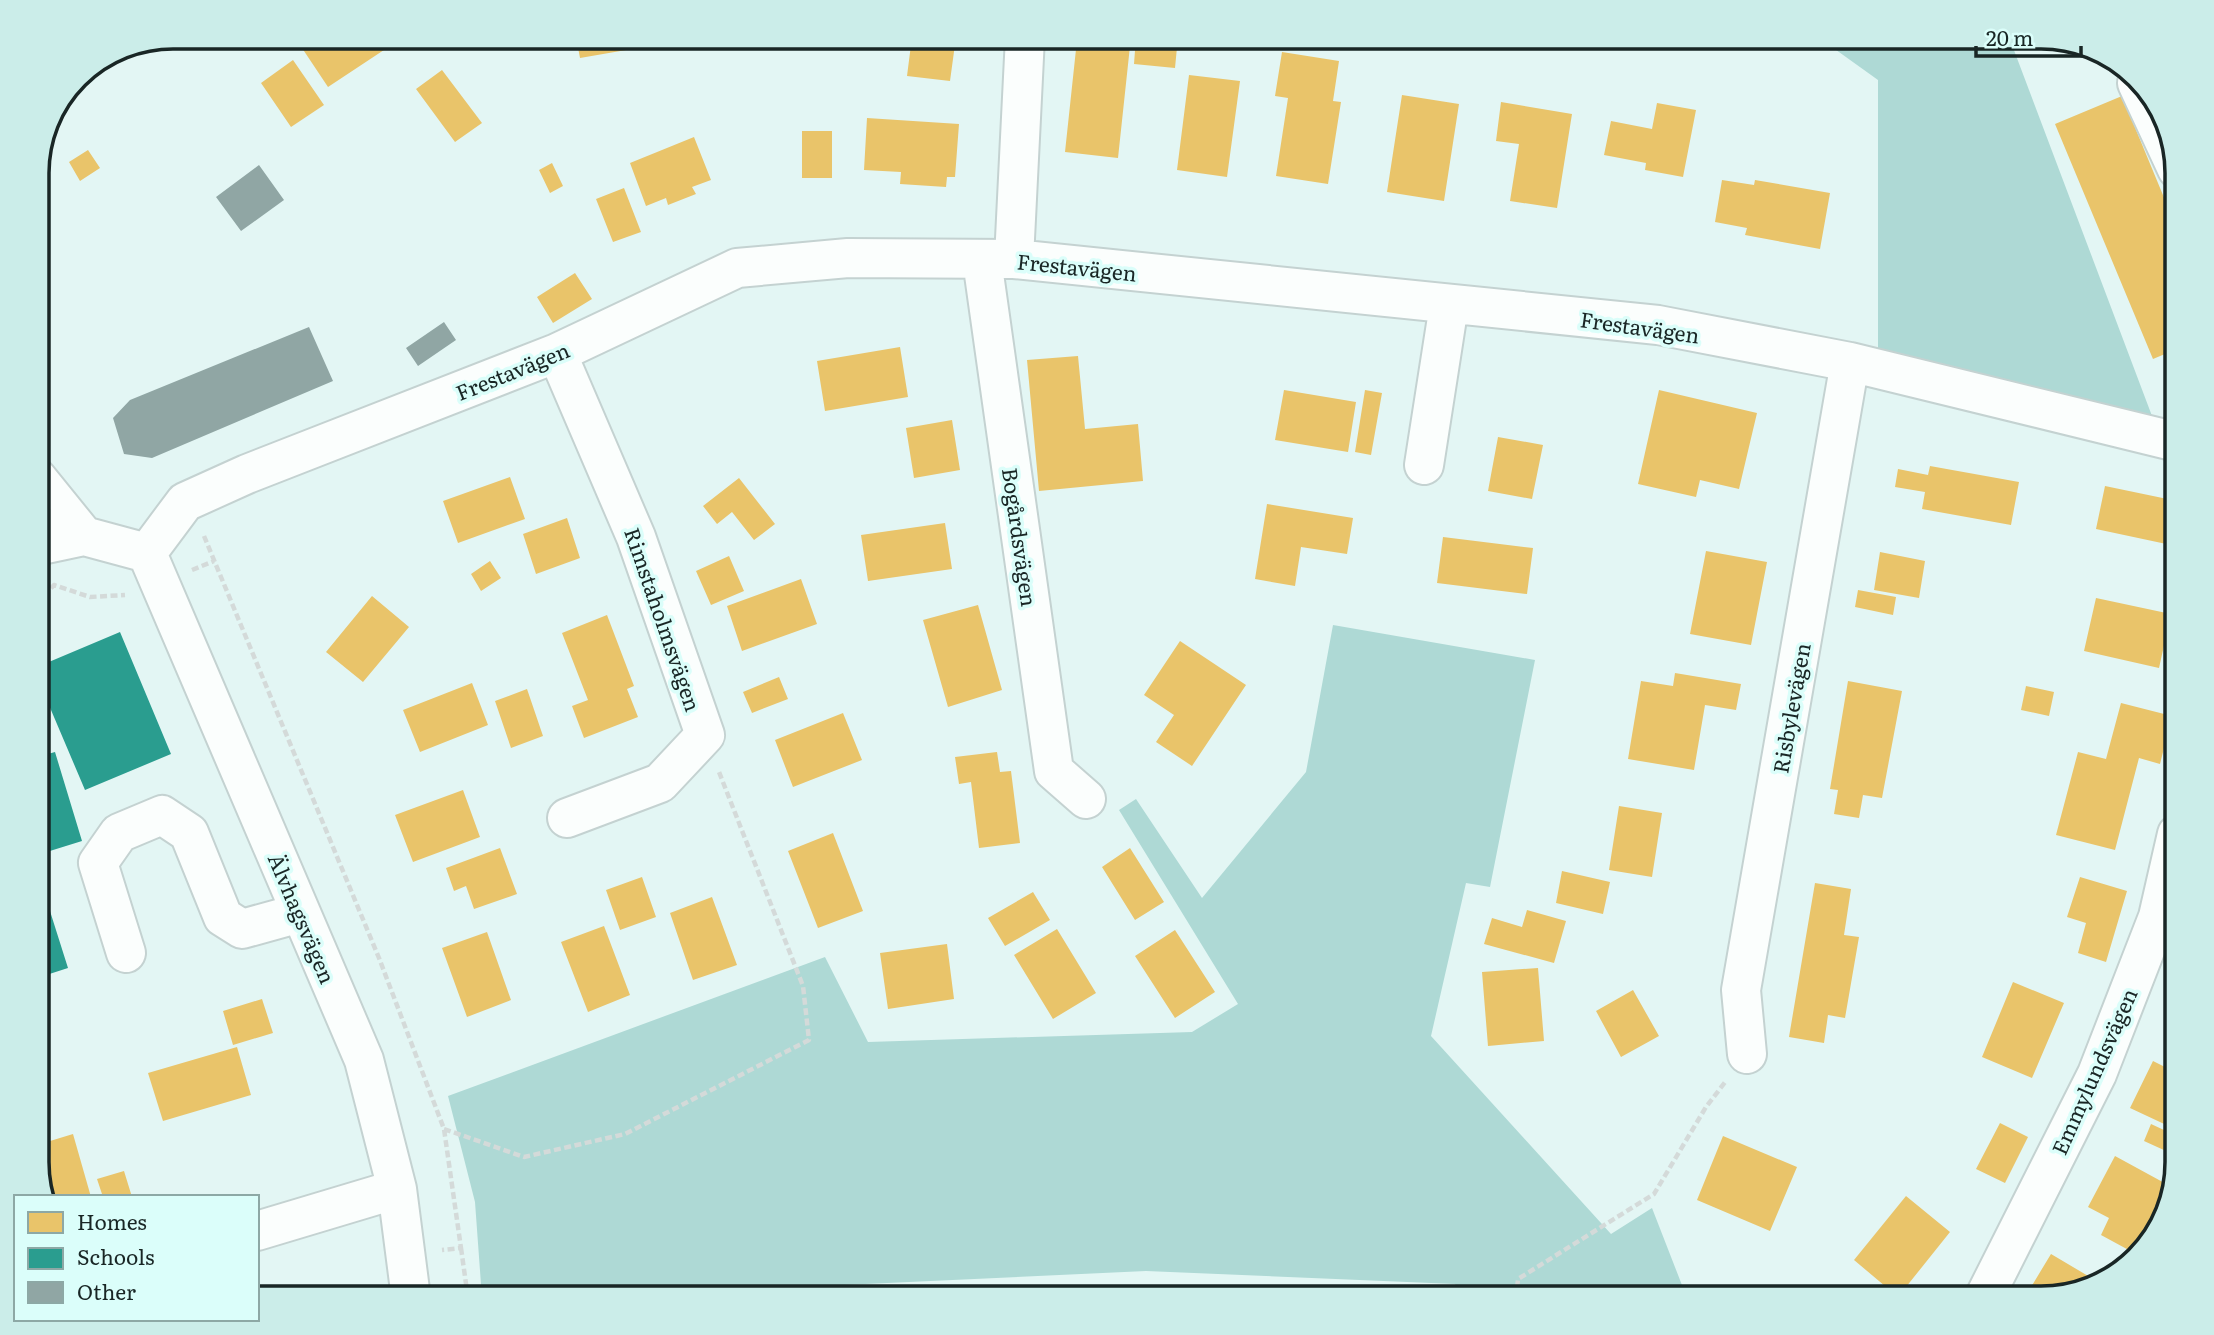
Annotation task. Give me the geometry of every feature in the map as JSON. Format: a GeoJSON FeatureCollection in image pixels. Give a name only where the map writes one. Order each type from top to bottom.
{"type":"FeatureCollection","features":[{"type":"Feature","properties":{"kind":"street","name":"Bogårdsvägen"},"geometry":{"type":"LineString","coordinates":[[1024,49],[998,259],[1054,771],[1086,799]]}},
{"type":"Feature","properties":{"kind":"street","name":"Frestavägen"},"geometry":{"type":"LineString","coordinates":[[147,552],[185,502],[247,474],[557,353],[737,268],[848,258],[998,259],[1658,325],[1850,362],[2165,439]]}},
{"type":"Feature","properties":{"kind":"street"},"geometry":{"type":"LineString","coordinates":[[1424,465],[1449,305]]}},
{"type":"Feature","properties":{"kind":"street","name":"Rimstaholmsvägen"},"geometry":{"type":"LineString","coordinates":[[557,353],[636,537],[705,735],[660,783],[567,818]]}},
{"type":"Feature","properties":{"kind":"street","name":"Risbylevägen"},"geometry":{"type":"LineString","coordinates":[[1747,1054],[1741,990],[1850,362]]}},
{"type":"Feature","properties":{"kind":"street"},"geometry":{"type":"LineString","coordinates":[[49,493],[84,536]]}},
{"type":"Feature","properties":{"kind":"street"},"geometry":{"type":"LineString","coordinates":[[49,543],[84,536],[147,552]]}},
{"type":"Feature","properties":{"kind":"street","name":"Älvhagsvägen"},"geometry":{"type":"LineString","coordinates":[[147,552],[364,1060],[397,1189],[410,1286]]}},
{"type":"Feature","properties":{"kind":"street"},"geometry":{"type":"LineString","coordinates":[[126,953],[98,863],[119,833],[162,815],[189,833],[223,917],[242,929],[300,913]]}},
{"type":"Feature","properties":{"kind":"street","name":"Emmylundsvägen"},"geometry":{"type":"LineString","coordinates":[[1990,1286],[2097,1074],[2158,917],[2165,886]]}},
{"type":"Feature","properties":{"kind":"street"},"geometry":{"type":"LineString","coordinates":[[259,1230],[397,1189]]}},
{"type":"Feature","properties":{"kind":"path"},"geometry":{"type":"LineString","coordinates":[[185,502],[204,535],[379,958],[444,1129],[466,1286]]}},
{"type":"Feature","properties":{"kind":"path"},"geometry":{"type":"LineString","coordinates":[[444,1129],[524,1157],[625,1134],[809,1040],[803,986],[705,735]]}},
{"type":"Feature","properties":{"kind":"path"},"geometry":{"type":"LineString","coordinates":[[1517,1286],[1518,1279],[1654,1195],[1706,1107],[1747,1054]]}},
{"type":"Feature","properties":{"kind":"path"},"geometry":{"type":"LineString","coordinates":[[406,1253],[461,1248]]}},
{"type":"Feature","properties":{"kind":"shaded area"},"geometry":{"type":"Polygon","coordinates":[[[1835,49],[2014,49],[2152,416],[1878,361],[1878,80],[1835,49]]]}},
{"type":"Feature","properties":{"kind":"shaded area"},"geometry":{"type":"Polygon","coordinates":[[[1333,625],[1535,660],[1490,887],[1466,883],[1431,1036],[1611,1234],[1652,1208],[1682,1286],[1456,1286],[1146,1271],[823,1286],[481,1286],[475,1202],[448,1096],[825,957],[868,1042],[1192,1032],[1238,1004],[1119,810],[1136,799],[1202,898],[1306,772],[1333,625]]]}},
{"type":"Feature","properties":{"kind":"building: Homes"},"geometry":{"type":"Polygon","coordinates":[[[303,49],[385,49],[328,87],[303,49]]]}},
{"type":"Feature","properties":{"kind":"building: Homes"},"geometry":{"type":"Polygon","coordinates":[[[578,49],[632,49],[580,58],[578,49]]]}},
{"type":"Feature","properties":{"kind":"building: Homes"},"geometry":{"type":"Polygon","coordinates":[[[910,49],[954,49],[950,81],[907,76],[910,49]]]}},
{"type":"Feature","properties":{"kind":"building: Homes"},"geometry":{"type":"Polygon","coordinates":[[[1076,49],[1130,49],[1118,158],[1065,152],[1076,49]]]}},
{"type":"Feature","properties":{"kind":"building: Homes"},"geometry":{"type":"Polygon","coordinates":[[[1135,49],[1177,49],[1175,68],[1134,64],[1135,49]]]}},
{"type":"Feature","properties":{"kind":"building: Homes"},"geometry":{"type":"Polygon","coordinates":[[[1282,52],[1339,61],[1333,101],[1341,102],[1328,184],[1276,176],[1288,98],[1275,96],[1282,52]]]}},
{"type":"Feature","properties":{"kind":"building: Homes"},"geometry":{"type":"Polygon","coordinates":[[[293,60],[324,105],[291,127],[261,83],[293,60]]]}},
{"type":"Feature","properties":{"kind":"building: Homes"},"geometry":{"type":"Polygon","coordinates":[[[442,70],[482,123],[455,142],[416,89],[442,70]]]}},
{"type":"Feature","properties":{"kind":"building: Homes"},"geometry":{"type":"Polygon","coordinates":[[[1189,75],[1240,81],[1227,177],[1177,170],[1189,75]]]}},
{"type":"Feature","properties":{"kind":"building: Homes"},"geometry":{"type":"Polygon","coordinates":[[[1402,95],[1459,104],[1444,201],[1387,192],[1402,95]]]}},
{"type":"Feature","properties":{"kind":"building: Homes"},"geometry":{"type":"Polygon","coordinates":[[[2122,96],[2165,200],[2165,354],[2153,359],[2055,124],[2122,96]]]}},
{"type":"Feature","properties":{"kind":"building: Homes"},"geometry":{"type":"Polygon","coordinates":[[[1501,102],[1572,114],[1557,208],[1510,201],[1519,144],[1496,141],[1501,102]]]}},
{"type":"Feature","properties":{"kind":"building: Homes"},"geometry":{"type":"Polygon","coordinates":[[[1657,103],[1696,110],[1683,177],[1645,170],[1646,163],[1604,155],[1611,121],[1652,129],[1657,103]]]}},
{"type":"Feature","properties":{"kind":"building: Homes"},"geometry":{"type":"Polygon","coordinates":[[[867,118],[959,124],[955,177],[947,177],[946,187],[900,184],[901,172],[864,170],[867,118]]]}},
{"type":"Feature","properties":{"kind":"building: Homes"},"geometry":{"type":"Polygon","coordinates":[[[802,131],[832,131],[832,178],[802,178],[802,131]]]}},
{"type":"Feature","properties":{"kind":"building: Homes"},"geometry":{"type":"Polygon","coordinates":[[[694,137],[711,180],[692,187],[696,194],[668,205],[666,198],[646,206],[630,163],[694,137]]]}},
{"type":"Feature","properties":{"kind":"building: Homes"},"geometry":{"type":"Polygon","coordinates":[[[88,150],[100,168],[80,181],[69,162],[88,150]]]}},
{"type":"Feature","properties":{"kind":"building: Homes"},"geometry":{"type":"Polygon","coordinates":[[[552,163],[563,186],[550,193],[539,170],[552,163]]]}},
{"type":"Feature","properties":{"kind":"building: Homes"},"geometry":{"type":"Polygon","coordinates":[[[1722,180],[1754,185],[1755,180],[1830,193],[1820,249],[1745,235],[1747,228],[1715,222],[1722,180]]]}},
{"type":"Feature","properties":{"kind":"building: Homes"},"geometry":{"type":"Polygon","coordinates":[[[624,188],[641,232],[613,242],[596,199],[624,188]]]}},
{"type":"Feature","properties":{"kind":"building: Homes"},"geometry":{"type":"Polygon","coordinates":[[[575,273],[592,299],[553,323],[537,297],[575,273]]]}},
{"type":"Feature","properties":{"kind":"building: Homes"},"geometry":{"type":"Polygon","coordinates":[[[900,347],[908,397],[825,411],[817,361],[900,347]]]}},
{"type":"Feature","properties":{"kind":"building: Homes"},"geometry":{"type":"Polygon","coordinates":[[[1078,356],[1085,429],[1138,424],[1143,481],[1039,491],[1027,360],[1078,356]]]}},
{"type":"Feature","properties":{"kind":"building: Homes"},"geometry":{"type":"Polygon","coordinates":[[[1284,390],[1356,402],[1348,452],[1275,440],[1284,390]]]}},
{"type":"Feature","properties":{"kind":"building: Homes"},"geometry":{"type":"Polygon","coordinates":[[[1365,390],[1382,393],[1371,455],[1355,452],[1365,390]]]}},
{"type":"Feature","properties":{"kind":"building: Homes"},"geometry":{"type":"Polygon","coordinates":[[[1659,390],[1757,413],[1739,489],[1700,480],[1696,497],[1638,484],[1659,390]]]}},
{"type":"Feature","properties":{"kind":"building: Homes"},"geometry":{"type":"Polygon","coordinates":[[[952,420],[960,470],[914,478],[906,428],[952,420]]]}},
{"type":"Feature","properties":{"kind":"building: Homes"},"geometry":{"type":"Polygon","coordinates":[[[1498,437],[1543,445],[1532,499],[1488,491],[1498,437]]]}},
{"type":"Feature","properties":{"kind":"building: Homes"},"geometry":{"type":"Polygon","coordinates":[[[1930,466],[2019,482],[2011,525],[1922,509],[1925,492],[1895,487],[1898,469],[1928,475],[1930,466]]]}},
{"type":"Feature","properties":{"kind":"building: Homes"},"geometry":{"type":"Polygon","coordinates":[[[510,477],[525,519],[458,543],[443,501],[510,477]]]}},
{"type":"Feature","properties":{"kind":"building: Homes"},"geometry":{"type":"Polygon","coordinates":[[[739,478],[775,524],[754,540],[732,512],[717,524],[703,506],[739,478]]]}},
{"type":"Feature","properties":{"kind":"building: Homes"},"geometry":{"type":"Polygon","coordinates":[[[2105,486],[2165,498],[2165,544],[2096,529],[2105,486]]]}},
{"type":"Feature","properties":{"kind":"building: Homes"},"geometry":{"type":"Polygon","coordinates":[[[1267,504],[1353,518],[1347,554],[1301,547],[1295,586],[1255,579],[1267,504]]]}},
{"type":"Feature","properties":{"kind":"building: Homes"},"geometry":{"type":"Polygon","coordinates":[[[567,518],[580,558],[536,574],[523,534],[567,518]]]}},
{"type":"Feature","properties":{"kind":"building: Homes"},"geometry":{"type":"Polygon","coordinates":[[[945,523],[952,569],[868,581],[861,535],[945,523]]]}},
{"type":"Feature","properties":{"kind":"building: Homes"},"geometry":{"type":"Polygon","coordinates":[[[1443,537],[1533,548],[1527,594],[1437,583],[1443,537]]]}},
{"type":"Feature","properties":{"kind":"building: Homes"},"geometry":{"type":"Polygon","coordinates":[[[1706,551],[1767,562],[1751,645],[1690,634],[1706,551]]]}},
{"type":"Feature","properties":{"kind":"building: Homes"},"geometry":{"type":"Polygon","coordinates":[[[1880,552],[1925,561],[1919,598],[1874,590],[1880,552]]]}},
{"type":"Feature","properties":{"kind":"building: Homes"},"geometry":{"type":"Polygon","coordinates":[[[729,556],[744,591],[711,605],[696,571],[729,556]]]}},
{"type":"Feature","properties":{"kind":"building: Homes"},"geometry":{"type":"Polygon","coordinates":[[[490,561],[501,578],[481,591],[471,574],[490,561]]]}},
{"type":"Feature","properties":{"kind":"building: Homes"},"geometry":{"type":"Polygon","coordinates":[[[801,579],[817,624],[742,651],[727,606],[801,579]]]}},
{"type":"Feature","properties":{"kind":"building: Homes"},"geometry":{"type":"Polygon","coordinates":[[[1858,590],[1896,597],[1893,615],[1855,607],[1858,590]]]}},
{"type":"Feature","properties":{"kind":"building: Homes"},"geometry":{"type":"Polygon","coordinates":[[[372,596],[409,627],[363,682],[326,652],[372,596]]]}},
{"type":"Feature","properties":{"kind":"building: Homes"},"geometry":{"type":"Polygon","coordinates":[[[2096,598],[2165,613],[2165,641],[2159,668],[2084,651],[2096,598]]]}},
{"type":"Feature","properties":{"kind":"building: Homes"},"geometry":{"type":"Polygon","coordinates":[[[978,605],[1002,690],[948,707],[923,620],[978,605]]]}},
{"type":"Feature","properties":{"kind":"building: Homes"},"geometry":{"type":"Polygon","coordinates":[[[607,615],[634,686],[627,689],[638,717],[584,738],[572,706],[588,700],[562,633],[607,615]]]}},
{"type":"Feature","properties":{"kind":"building: Homes"},"geometry":{"type":"Polygon","coordinates":[[[1180,641],[1246,685],[1192,766],[1156,742],[1174,715],[1144,695],[1180,641]]]}},
{"type":"Feature","properties":{"kind":"building: Homes"},"geometry":{"type":"Polygon","coordinates":[[[1675,673],[1741,684],[1736,710],[1705,705],[1694,770],[1628,759],[1641,681],[1673,686],[1675,673]]]}},
{"type":"Feature","properties":{"kind":"building: Homes"},"geometry":{"type":"Polygon","coordinates":[[[779,677],[788,699],[752,713],[743,692],[779,677]]]}},
{"type":"Feature","properties":{"kind":"building: Homes"},"geometry":{"type":"Polygon","coordinates":[[[1848,681],[1902,691],[1882,798],[1863,795],[1859,818],[1834,814],[1838,790],[1830,789],[1848,681]]]}},
{"type":"Feature","properties":{"kind":"building: Homes"},"geometry":{"type":"Polygon","coordinates":[[[472,683],[488,725],[420,752],[403,710],[472,683]]]}},
{"type":"Feature","properties":{"kind":"building: Homes"},"geometry":{"type":"Polygon","coordinates":[[[2026,686],[2054,692],[2049,716],[2021,710],[2026,686]]]}},
{"type":"Feature","properties":{"kind":"building: Homes"},"geometry":{"type":"Polygon","coordinates":[[[527,689],[543,736],[511,748],[495,701],[527,689]]]}},
{"type":"Feature","properties":{"kind":"building: Homes"},"geometry":{"type":"Polygon","coordinates":[[[2121,703],[2165,714],[2165,744],[2160,764],[2139,758],[2115,850],[2056,835],[2078,752],[2106,759],[2121,703]]]}},
{"type":"Feature","properties":{"kind":"building: Homes"},"geometry":{"type":"Polygon","coordinates":[[[843,713],[862,760],[793,787],[775,740],[843,713]]]}},
{"type":"Feature","properties":{"kind":"building: Homes"},"geometry":{"type":"Polygon","coordinates":[[[997,752],[1000,772],[1011,771],[1020,843],[979,848],[971,782],[959,784],[955,757],[997,752]]]}},
{"type":"Feature","properties":{"kind":"building: Homes"},"geometry":{"type":"Polygon","coordinates":[[[463,790],[480,837],[413,862],[395,815],[463,790]]]}},
{"type":"Feature","properties":{"kind":"building: Homes"},"geometry":{"type":"Polygon","coordinates":[[[1619,806],[1662,813],[1652,877],[1609,870],[1619,806]]]}},
{"type":"Feature","properties":{"kind":"building: Homes"},"geometry":{"type":"Polygon","coordinates":[[[833,833],[863,911],[818,928],[788,851],[833,833]]]}},
{"type":"Feature","properties":{"kind":"building: Homes"},"geometry":{"type":"Polygon","coordinates":[[[500,848],[517,894],[474,909],[466,886],[454,891],[446,868],[500,848]]]}},
{"type":"Feature","properties":{"kind":"building: Homes"},"geometry":{"type":"Polygon","coordinates":[[[1130,848],[1164,902],[1135,920],[1102,867],[1130,848]]]}},
{"type":"Feature","properties":{"kind":"building: Homes"},"geometry":{"type":"Polygon","coordinates":[[[1562,871],[1610,882],[1603,914],[1556,903],[1562,871]]]}},
{"type":"Feature","properties":{"kind":"building: Homes"},"geometry":{"type":"Polygon","coordinates":[[[642,877],[656,917],[620,930],[606,890],[642,877]]]}},
{"type":"Feature","properties":{"kind":"building: Homes"},"geometry":{"type":"Polygon","coordinates":[[[2080,877],[2127,891],[2106,962],[2078,953],[2086,923],[2067,917],[2080,877]]]}},
{"type":"Feature","properties":{"kind":"building: Homes"},"geometry":{"type":"Polygon","coordinates":[[[1815,883],[1851,889],[1844,935],[1859,937],[1845,1018],[1828,1015],[1824,1043],[1789,1037],[1815,883]]]}},
{"type":"Feature","properties":{"kind":"building: Homes"},"geometry":{"type":"Polygon","coordinates":[[[1033,892],[1050,920],[1005,946],[988,918],[1033,892]]]}},
{"type":"Feature","properties":{"kind":"building: Homes"},"geometry":{"type":"Polygon","coordinates":[[[712,897],[737,965],[693,980],[670,913],[712,897]]]}},
{"type":"Feature","properties":{"kind":"building: Homes"},"geometry":{"type":"Polygon","coordinates":[[[1527,910],[1566,921],[1554,963],[1484,944],[1492,918],[1522,927],[1527,910]]]}},
{"type":"Feature","properties":{"kind":"building: Homes"},"geometry":{"type":"Polygon","coordinates":[[[604,926],[630,995],[588,1012],[561,942],[604,926]]]}},
{"type":"Feature","properties":{"kind":"building: Homes"},"geometry":{"type":"Polygon","coordinates":[[[1057,929],[1096,993],[1053,1019],[1014,955],[1057,929]]]}},
{"type":"Feature","properties":{"kind":"building: Homes"},"geometry":{"type":"Polygon","coordinates":[[[1175,930],[1215,992],[1175,1018],[1135,956],[1175,930]]]}},
{"type":"Feature","properties":{"kind":"building: Homes"},"geometry":{"type":"Polygon","coordinates":[[[487,932],[511,1000],[467,1017],[442,948],[487,932]]]}},
{"type":"Feature","properties":{"kind":"building: Homes"},"geometry":{"type":"Polygon","coordinates":[[[947,944],[954,999],[888,1009],[880,953],[947,944]]]}},
{"type":"Feature","properties":{"kind":"building: Homes"},"geometry":{"type":"Polygon","coordinates":[[[1538,968],[1544,1041],[1488,1046],[1482,972],[1538,968]]]}},
{"type":"Feature","properties":{"kind":"building: Homes"},"geometry":{"type":"Polygon","coordinates":[[[2013,982],[2064,1003],[2032,1078],[1982,1057],[2013,982]]]}},
{"type":"Feature","properties":{"kind":"building: Homes"},"geometry":{"type":"Polygon","coordinates":[[[1633,990],[1659,1036],[1621,1057],[1596,1011],[1633,990]]]}},
{"type":"Feature","properties":{"kind":"building: Homes"},"geometry":{"type":"Polygon","coordinates":[[[262,999],[273,1033],[233,1045],[223,1011],[262,999]]]}},
{"type":"Feature","properties":{"kind":"building: Homes"},"geometry":{"type":"Polygon","coordinates":[[[237,1047],[251,1095],[163,1121],[148,1073],[237,1047]]]}},
{"type":"Feature","properties":{"kind":"building: Homes"},"geometry":{"type":"Polygon","coordinates":[[[2153,1061],[2165,1067],[2165,1124],[2130,1108],[2153,1061]]]}},
{"type":"Feature","properties":{"kind":"building: Homes"},"geometry":{"type":"Polygon","coordinates":[[[2000,1123],[2028,1137],[2005,1183],[1976,1169],[2000,1123]]]}},
{"type":"Feature","properties":{"kind":"building: Homes"},"geometry":{"type":"Polygon","coordinates":[[[2151,1124],[2165,1130],[2165,1151],[2144,1141],[2151,1124]]]}},
{"type":"Feature","properties":{"kind":"building: Homes"},"geometry":{"type":"Polygon","coordinates":[[[73,1134],[90,1195],[54,1195],[49,1170],[49,1141],[73,1134]]]}},
{"type":"Feature","properties":{"kind":"building: Homes"},"geometry":{"type":"Polygon","coordinates":[[[1723,1136],[1797,1167],[1770,1231],[1697,1200],[1723,1136]]]}},
{"type":"Feature","properties":{"kind":"building: Homes"},"geometry":{"type":"Polygon","coordinates":[[[2115,1156],[2163,1182],[2156,1210],[2129,1250],[2101,1235],[2109,1218],[2088,1207],[2115,1156]]]}},
{"type":"Feature","properties":{"kind":"building: Homes"},"geometry":{"type":"Polygon","coordinates":[[[124,1171],[131,1195],[102,1195],[97,1179],[124,1171]]]}},
{"type":"Feature","properties":{"kind":"building: Homes"},"geometry":{"type":"Polygon","coordinates":[[[1906,1196],[1950,1232],[1907,1286],[1885,1286],[1854,1260],[1906,1196]]]}},
{"type":"Feature","properties":{"kind":"building: Homes"},"geometry":{"type":"Polygon","coordinates":[[[2051,1254],[2089,1277],[2057,1285],[2032,1286],[2051,1254]]]}},
{"type":"Feature","properties":{"kind":"building: Schools"},"geometry":{"type":"Polygon","coordinates":[[[120,632],[171,754],[85,790],[49,705],[49,662],[120,632]]]}},
{"type":"Feature","properties":{"kind":"building: Schools"},"geometry":{"type":"Polygon","coordinates":[[[55,752],[82,841],[49,851],[49,754],[55,752]]]}},
{"type":"Feature","properties":{"kind":"building: Schools"},"geometry":{"type":"Polygon","coordinates":[[[49,908],[68,968],[49,974],[49,908]]]}},
{"type":"Feature","properties":{"kind":"building: Other"},"geometry":{"type":"Polygon","coordinates":[[[259,165],[284,200],[241,231],[216,197],[259,165]]]}},
{"type":"Feature","properties":{"kind":"building: Other"},"geometry":{"type":"Polygon","coordinates":[[[444,322],[456,340],[418,366],[406,348],[444,322]]]}},
{"type":"Feature","properties":{"kind":"building: Other"},"geometry":{"type":"Polygon","coordinates":[[[309,327],[333,381],[152,458],[124,454],[113,418],[130,400],[309,327]]]}}]}
